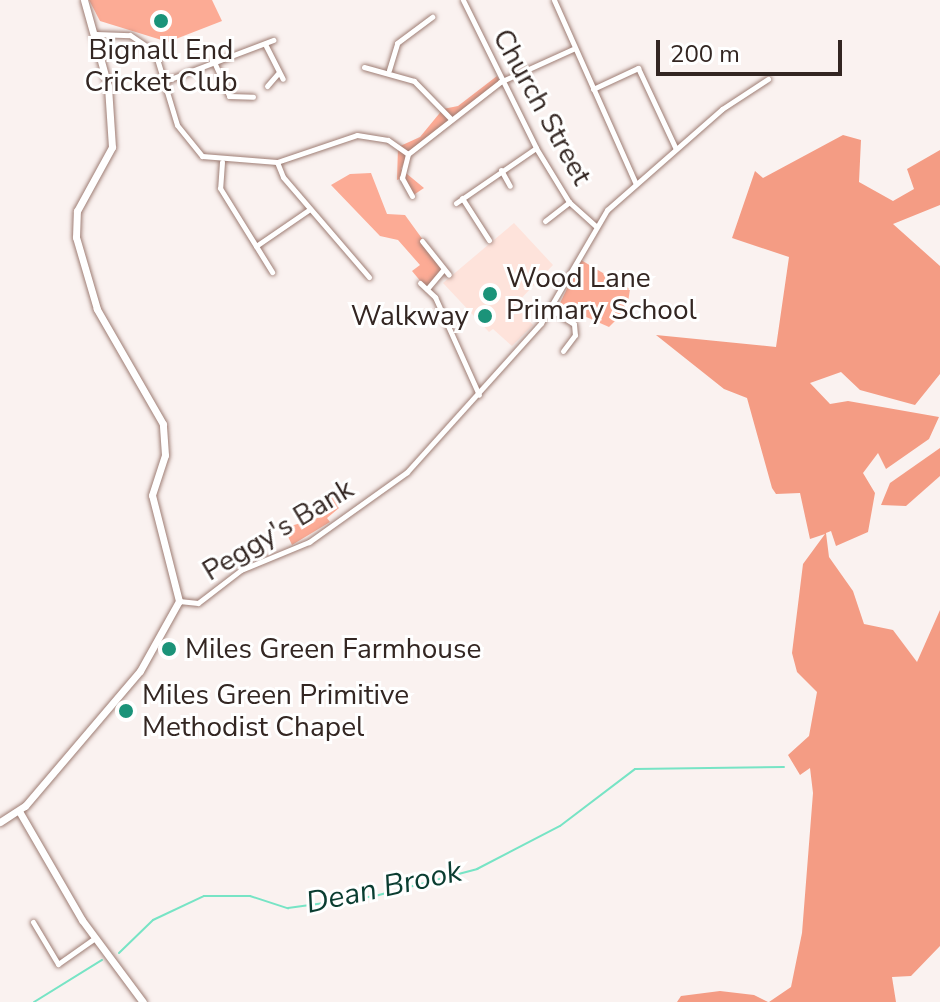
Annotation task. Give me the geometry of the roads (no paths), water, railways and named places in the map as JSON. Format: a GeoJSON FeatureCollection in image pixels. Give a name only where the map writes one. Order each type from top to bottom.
{"type":"FeatureCollection","features":[{"type":"Feature","properties":{"kind":"street"},"geometry":{"type":"LineString","coordinates":[[0,822],[19,811],[140,671],[179,601],[152,495],[165,455],[163,424],[97,309],[76,237],[77,211],[112,147],[96,34],[84,0]]}},
{"type":"Feature","properties":{"kind":"street","name":"Church Street"},"geometry":{"type":"LineString","coordinates":[[463,0],[500,82],[536,148],[569,202],[596,226]]}},
{"type":"Feature","properties":{"kind":"street"},"geometry":{"type":"LineString","coordinates":[[554,0],[635,185]]}},
{"type":"Feature","properties":{"kind":"street"},"geometry":{"type":"LineString","coordinates":[[389,70],[397,43],[432,17]]}},
{"type":"Feature","properties":{"kind":"street"},"geometry":{"type":"LineString","coordinates":[[96,34],[143,42],[155,52],[184,140],[202,156],[222,162],[277,162],[293,159],[323,142],[357,135],[388,140],[408,154]]}},
{"type":"Feature","properties":{"kind":"street"},"geometry":{"type":"LineString","coordinates":[[165,81],[273,40]]}},
{"type":"Feature","properties":{"kind":"street"},"geometry":{"type":"LineString","coordinates":[[265,44],[283,79]]}},
{"type":"Feature","properties":{"kind":"street"},"geometry":{"type":"LineString","coordinates":[[412,196],[402,178],[408,154],[450,118],[500,82],[573,49]]}},
{"type":"Feature","properties":{"kind":"street"},"geometry":{"type":"LineString","coordinates":[[215,64],[229,96],[252,98]]}},
{"type":"Feature","properties":{"kind":"street"},"geometry":{"type":"LineString","coordinates":[[364,67],[389,70],[414,81],[450,118]]}},
{"type":"Feature","properties":{"kind":"street"},"geometry":{"type":"LineString","coordinates":[[369,76],[371,68]]}},
{"type":"Feature","properties":{"kind":"street"},"geometry":{"type":"LineString","coordinates":[[593,89],[638,68],[676,150]]}},
{"type":"Feature","properties":{"kind":"street"},"geometry":{"type":"LineString","coordinates":[[267,86],[279,72]]}},
{"type":"Feature","properties":{"kind":"street","name":"Peggy's Bank"},"geometry":{"type":"LineString","coordinates":[[179,601],[198,603],[241,570],[309,542],[407,472],[464,414],[550,309],[596,226],[635,185],[768,79]]}},
{"type":"Feature","properties":{"kind":"street"},"geometry":{"type":"LineString","coordinates":[[456,203],[501,169],[536,148]]}},
{"type":"Feature","properties":{"kind":"street"},"geometry":{"type":"LineString","coordinates":[[222,162],[220,188],[272,272]]}},
{"type":"Feature","properties":{"kind":"street"},"geometry":{"type":"LineString","coordinates":[[277,162],[310,209],[369,277]]}},
{"type":"Feature","properties":{"kind":"street"},"geometry":{"type":"LineString","coordinates":[[501,169],[510,186]]}},
{"type":"Feature","properties":{"kind":"street"},"geometry":{"type":"LineString","coordinates":[[462,198],[488,238],[477,242]]}},
{"type":"Feature","properties":{"kind":"street"},"geometry":{"type":"LineString","coordinates":[[545,221],[569,202]]}},
{"type":"Feature","properties":{"kind":"street"},"geometry":{"type":"LineString","coordinates":[[256,246],[310,209]]}},
{"type":"Feature","properties":{"kind":"street"},"geometry":{"type":"LineString","coordinates":[[422,241],[446,272],[427,289]]}},
{"type":"Feature","properties":{"kind":"street"},"geometry":{"type":"LineString","coordinates":[[420,283],[427,289],[479,395]]}},
{"type":"Feature","properties":{"kind":"street"},"geometry":{"type":"LineString","coordinates":[[550,309],[574,324],[575,335],[563,351]]}},
{"type":"Feature","properties":{"kind":"street"},"geometry":{"type":"LineString","coordinates":[[19,811],[95,938],[143,1002]]}},
{"type":"Feature","properties":{"kind":"street"},"geometry":{"type":"LineString","coordinates":[[33,922],[58,964],[95,938]]}},
{"type":"Feature","properties":{"kind":"waterway","name":"Dean Brook"},"geometry":{"type":"LineString","coordinates":[[119,953],[153,920],[204,896],[250,896],[288,908],[375,896],[477,869],[560,826],[635,769],[784,767]]}},
{"type":"Feature","properties":{"kind":"waterway","name":"Dean Brook"},"geometry":{"type":"LineString","coordinates":[[34,1002],[102,960]]}},
{"type":"Feature","properties":{"kind":"place","name":"Bignall End Cricket Club"},"geometry":{"type":"Point","coordinates":[161,21]}},
{"type":"Feature","properties":{"kind":"place","name":"Wood Lane Primary School"},"geometry":{"type":"Point","coordinates":[490,294]}},
{"type":"Feature","properties":{"kind":"place","name":"Walkway"},"geometry":{"type":"Point","coordinates":[485,316]}},
{"type":"Feature","properties":{"kind":"place","name":"Miles Green Farmhouse"},"geometry":{"type":"Point","coordinates":[169,649]}},
{"type":"Feature","properties":{"kind":"place","name":"Miles Green Primitive Methodist Chapel"},"geometry":{"type":"Point","coordinates":[126,711]}}]}
